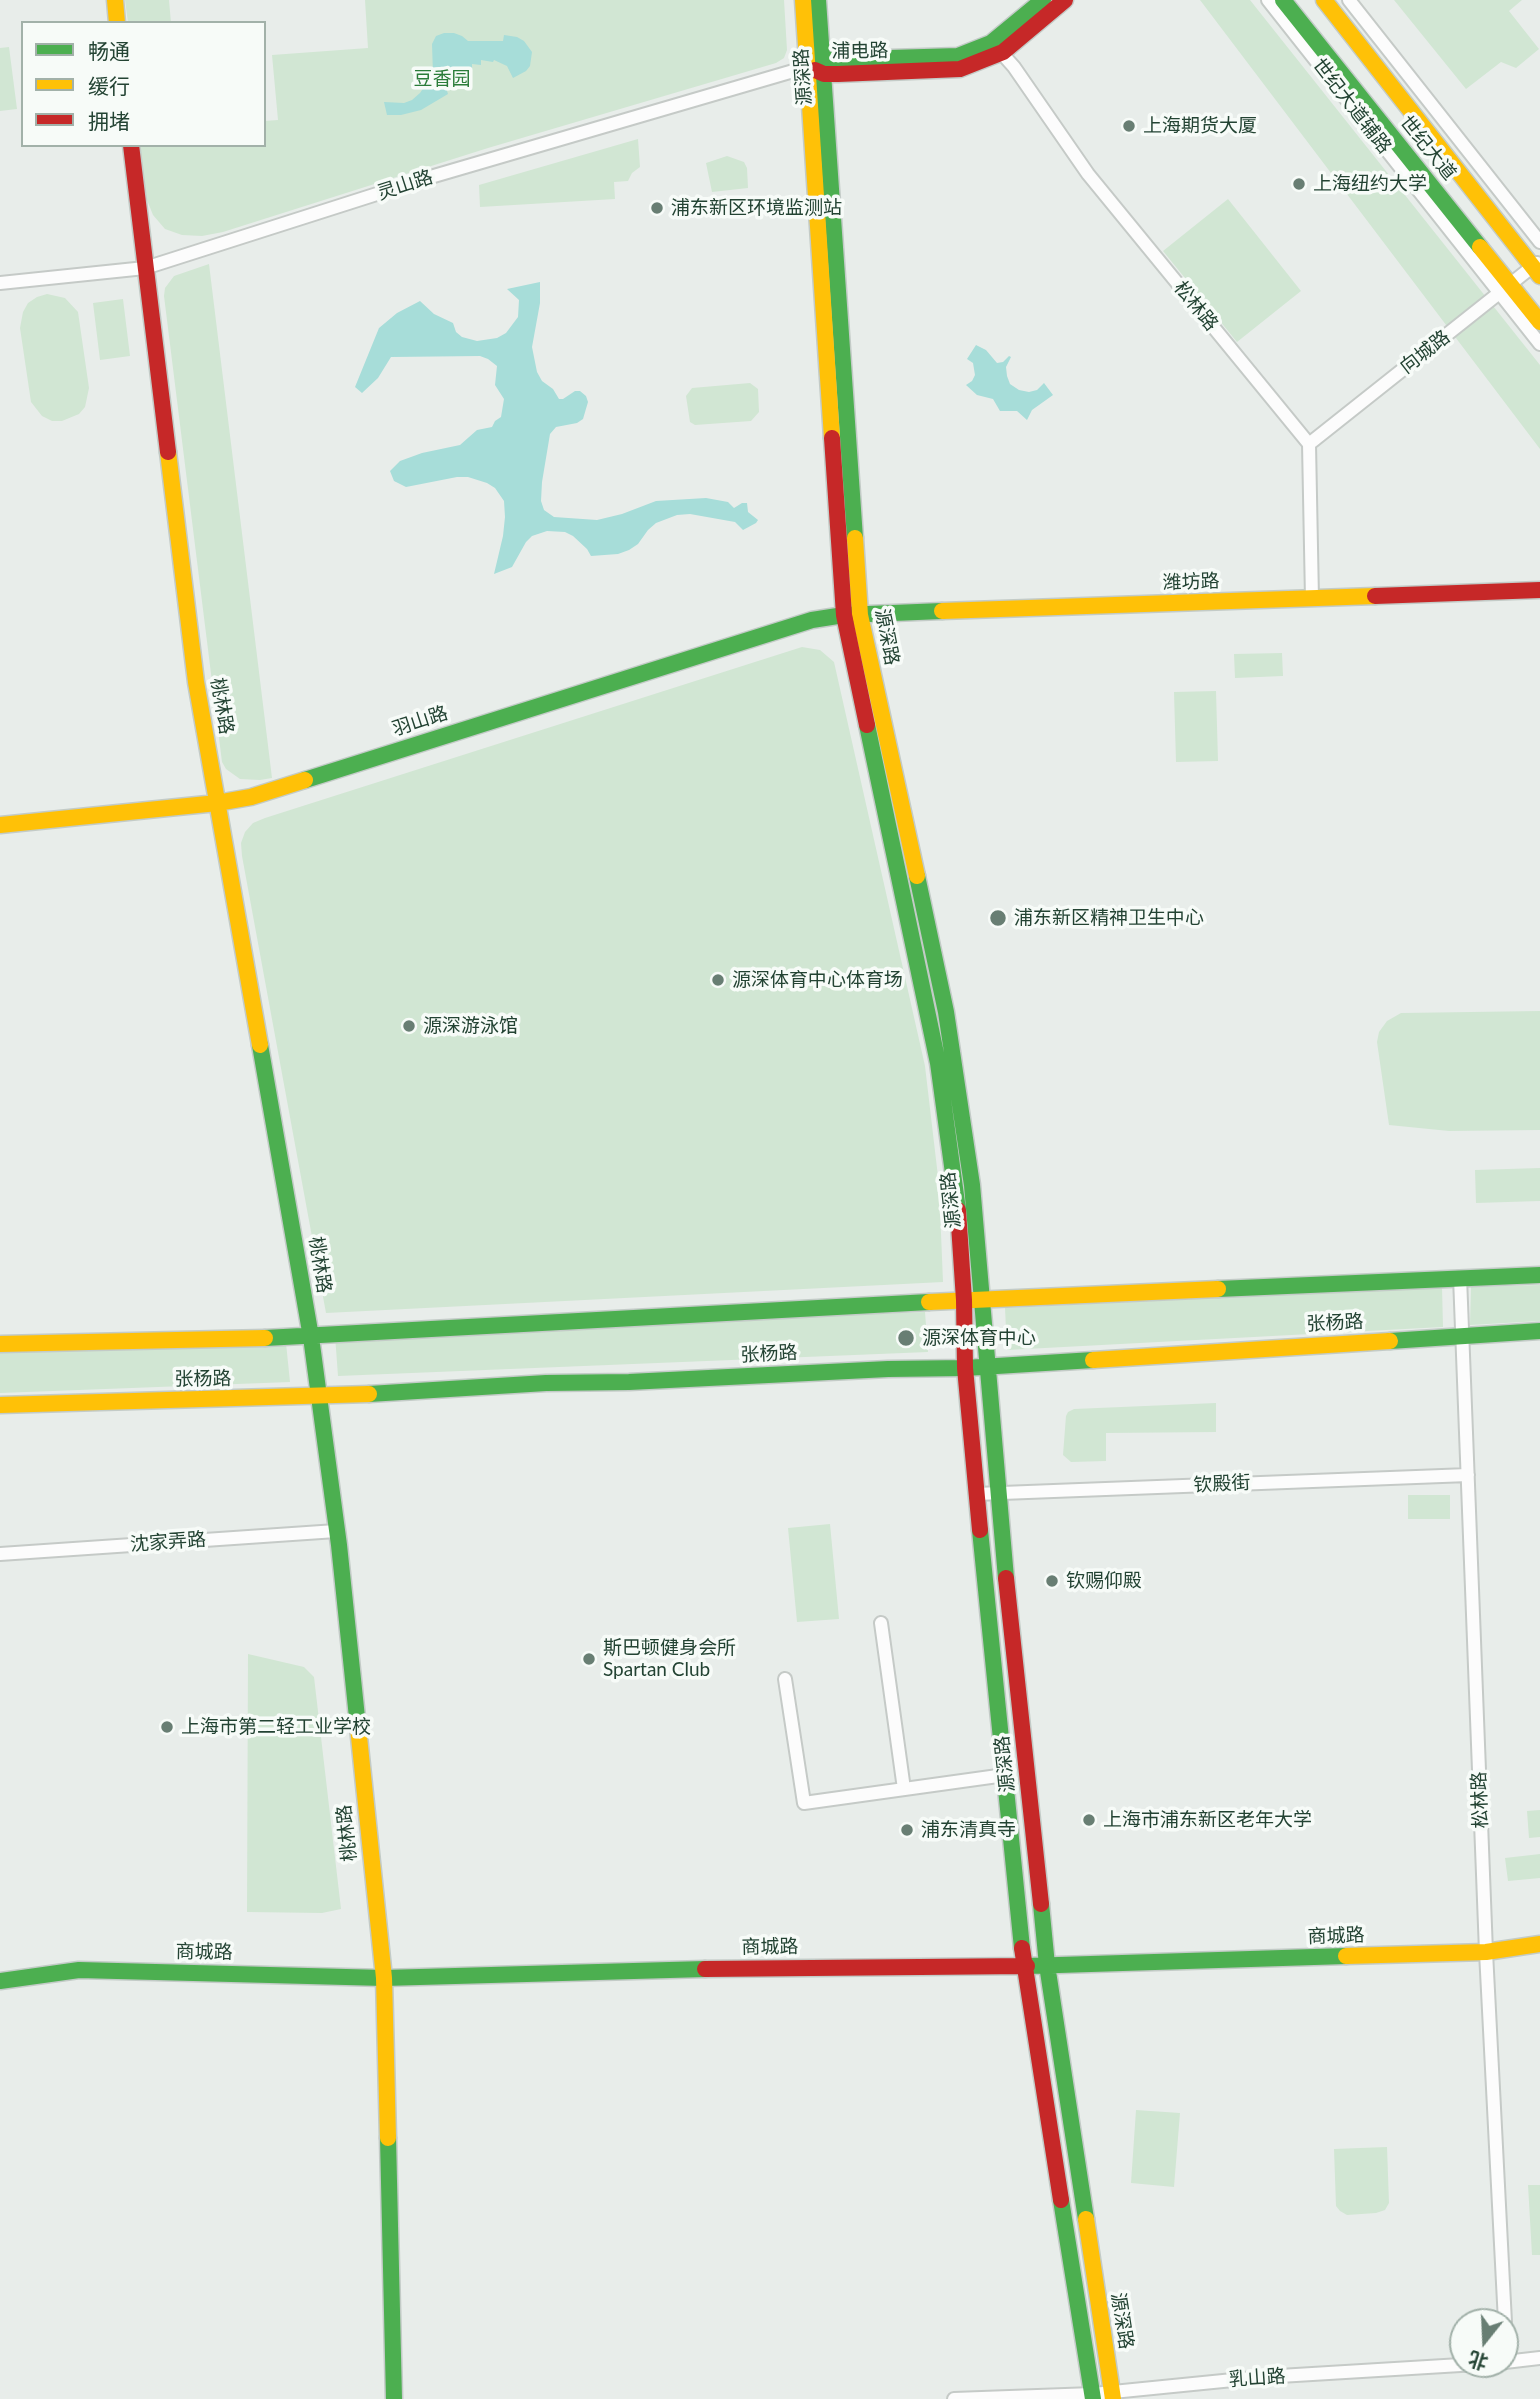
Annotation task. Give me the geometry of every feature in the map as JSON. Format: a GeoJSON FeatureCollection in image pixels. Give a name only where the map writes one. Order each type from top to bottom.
{"type":"FeatureCollection","features":[{"type":"Feature","properties":{"kind":"main road"},"geometry":{"type":"LineString","coordinates":[[115,0],[117,21]]}},
{"type":"Feature","properties":{"kind":"main road","name":"源深路"},"geometry":{"type":"LineString","coordinates":[[803,0],[852,615],[938,1063],[956,1185],[964,1300],[965,1368],[1024,1966],[1093,2396]]}},
{"type":"Feature","properties":{"kind":"main road","name":"源深路"},"geometry":{"type":"LineString","coordinates":[[818,0],[852,615],[946,1012],[972,1185],[997,1493],[1047,1965],[1112,2395]]}},
{"type":"Feature","properties":{"kind":"main road","name":"浦电路"},"geometry":{"type":"LineString","coordinates":[[997,48],[1043,0]]}},
{"type":"Feature","properties":{"kind":"main road","name":"浦电路"},"geometry":{"type":"LineString","coordinates":[[807,67],[960,69],[997,48],[1065,0]]}},
{"type":"Feature","properties":{"kind":"main road","name":"世纪大道"},"geometry":{"type":"LineString","coordinates":[[1283,0],[1505,289],[1540,322]]}},
{"type":"Feature","properties":{"kind":"main road","name":"世纪大道"},"geometry":{"type":"LineString","coordinates":[[1324,0],[1538,267]]}},
{"type":"Feature","properties":{"kind":"main road","name":"桃林路"},"geometry":{"type":"LineString","coordinates":[[131,147],[196,682],[311,1337],[337,1531],[384,1978],[394,2399]]}},
{"type":"Feature","properties":{"kind":"main road","name":"潍坊路"},"geometry":{"type":"LineString","coordinates":[[852,615],[1540,590]]}},
{"type":"Feature","properties":{"kind":"main road","name":"羽山路"},"geometry":{"type":"LineString","coordinates":[[0,825],[217,803],[251,797],[812,620],[852,615]]}},
{"type":"Feature","properties":{"kind":"main road","name":"张杨路"},"geometry":{"type":"LineString","coordinates":[[0,1343],[311,1337],[964,1300],[1540,1275]]}},
{"type":"Feature","properties":{"kind":"main road","name":"张杨路"},"geometry":{"type":"LineString","coordinates":[[0,1405],[319,1397],[546,1383],[965,1368],[1540,1331]]}},
{"type":"Feature","properties":{"kind":"main road","name":"商城路"},"geometry":{"type":"LineString","coordinates":[[0,1981],[79,1970],[384,1978],[702,1969],[1024,1966],[1486,1952],[1540,1944]]}},
{"type":"Feature","properties":{"kind":"street","name":"世纪大道辅路"},"geometry":{"type":"LineString","coordinates":[[1268,0],[1505,289],[1540,344]]}},
{"type":"Feature","properties":{"kind":"street"},"geometry":{"type":"LineString","coordinates":[[1349,0],[1540,242]]}},
{"type":"Feature","properties":{"kind":"street","name":"松林路"},"geometry":{"type":"LineString","coordinates":[[997,48],[1088,174],[1309,444]]}},
{"type":"Feature","properties":{"kind":"street","name":"灵山路"},"geometry":{"type":"LineString","coordinates":[[0,283],[145,268],[427,178],[807,67]]}},
{"type":"Feature","properties":{"kind":"street","name":"向城路"},"geometry":{"type":"LineString","coordinates":[[1309,444],[1505,289],[1538,267]]}},
{"type":"Feature","properties":{"kind":"street"},"geometry":{"type":"LineString","coordinates":[[1309,444],[1312,599]]}},
{"type":"Feature","properties":{"kind":"street","name":"松林路"},"geometry":{"type":"LineString","coordinates":[[1460,1277],[1486,1952],[1504,2308]]}},
{"type":"Feature","properties":{"kind":"street","name":"钦殿街"},"geometry":{"type":"LineString","coordinates":[[976,1494],[1468,1475]]}},
{"type":"Feature","properties":{"kind":"street","name":"沈家弄路"},"geometry":{"type":"LineString","coordinates":[[0,1555],[337,1531]]}},
{"type":"Feature","properties":{"kind":"street"},"geometry":{"type":"LineString","coordinates":[[881,1623],[904,1789]]}},
{"type":"Feature","properties":{"kind":"street"},"geometry":{"type":"LineString","coordinates":[[785,1679],[804,1803],[1005,1775]]}},
{"type":"Feature","properties":{"kind":"street"},"geometry":{"type":"LineString","coordinates":[[1519,2360],[1540,2358]]}},
{"type":"Feature","properties":{"kind":"street","name":"乳山路"},"geometry":{"type":"LineString","coordinates":[[954,2399],[1112,2395],[1263,2377],[1449,2366]]}},
{"type":"Feature","properties":{"kind":"green space"},"geometry":{"type":"Polygon","coordinates":[[[125,0],[169,0],[171,21],[128,21],[125,0]]]}},
{"type":"Feature","properties":{"kind":"green space","name":"豆香园"},"geometry":{"type":"Polygon","coordinates":[[[365,0],[784,0],[787,50],[784,58],[776,63],[488,148],[223,232],[202,236],[182,235],[165,229],[153,215],[147,200],[139,147],[266,147],[266,121],[278,120],[272,55],[368,48],[365,0]]]}},
{"type":"Feature","properties":{"kind":"green space"},"geometry":{"type":"Polygon","coordinates":[[[1200,0],[1250,0],[1540,365],[1540,449],[1200,0]]]}},
{"type":"Feature","properties":{"kind":"green space"},"geometry":{"type":"Polygon","coordinates":[[[1394,0],[1522,0],[1509,11],[1539,49],[1516,68],[1501,62],[1466,89],[1394,0]]]}},
{"type":"Feature","properties":{"kind":"green space"},"geometry":{"type":"Polygon","coordinates":[[[9,47],[17,109],[0,111],[0,48],[9,47]]]}},
{"type":"Feature","properties":{"kind":"green space"},"geometry":{"type":"Polygon","coordinates":[[[638,139],[640,167],[632,173],[628,181],[614,182],[615,199],[480,207],[479,185],[638,139]]]}},
{"type":"Feature","properties":{"kind":"green space"},"geometry":{"type":"Polygon","coordinates":[[[727,156],[744,162],[748,188],[712,192],[706,163],[727,156]]]}},
{"type":"Feature","properties":{"kind":"green space"},"geometry":{"type":"Polygon","coordinates":[[[1228,199],[1301,291],[1237,342],[1163,251],[1228,199]]]}},
{"type":"Feature","properties":{"kind":"green space"},"geometry":{"type":"Polygon","coordinates":[[[209,264],[272,778],[260,780],[240,779],[226,769],[222,762],[164,296],[165,288],[174,276],[209,264]]]}},
{"type":"Feature","properties":{"kind":"green space"},"geometry":{"type":"Polygon","coordinates":[[[47,294],[65,298],[78,312],[89,388],[85,407],[79,414],[62,421],[52,421],[42,416],[31,402],[20,328],[28,303],[47,294]]]}},
{"type":"Feature","properties":{"kind":"green space"},"geometry":{"type":"Polygon","coordinates":[[[123,299],[130,356],[100,360],[93,303],[123,299]]]}},
{"type":"Feature","properties":{"kind":"green space"},"geometry":{"type":"Polygon","coordinates":[[[750,383],[758,389],[759,412],[751,421],[695,425],[690,422],[686,396],[692,388],[750,383]]]}},
{"type":"Feature","properties":{"kind":"green space","name":"源深体育中心"},"geometry":{"type":"Polygon","coordinates":[[[802,647],[820,650],[834,662],[925,1066],[939,1185],[943,1282],[326,1313],[242,856],[241,843],[245,832],[253,823],[265,818],[802,647]]]}},
{"type":"Feature","properties":{"kind":"green space"},"geometry":{"type":"Polygon","coordinates":[[[1282,653],[1283,676],[1235,678],[1234,654],[1282,653]]]}},
{"type":"Feature","properties":{"kind":"green space"},"geometry":{"type":"Polygon","coordinates":[[[1216,691],[1218,761],[1176,762],[1174,692],[1216,691]]]}},
{"type":"Feature","properties":{"kind":"green space"},"geometry":{"type":"Polygon","coordinates":[[[1540,1011],[1540,1130],[1449,1131],[1389,1125],[1377,1042],[1379,1032],[1387,1021],[1401,1013],[1540,1011]]]}},
{"type":"Feature","properties":{"kind":"green space"},"geometry":{"type":"Polygon","coordinates":[[[1540,1168],[1540,1201],[1476,1203],[1475,1170],[1540,1168]]]}},
{"type":"Feature","properties":{"kind":"green space"},"geometry":{"type":"Polygon","coordinates":[[[1540,1285],[1540,1321],[1470,1325],[1471,1287],[1540,1285]]]}},
{"type":"Feature","properties":{"kind":"green space"},"geometry":{"type":"Polygon","coordinates":[[[1442,1287],[1443,1327],[1007,1350],[1005,1308],[1442,1287]]]}},
{"type":"Feature","properties":{"kind":"green space"},"geometry":{"type":"Polygon","coordinates":[[[925,1312],[928,1352],[338,1376],[335,1335],[925,1312]]]}},
{"type":"Feature","properties":{"kind":"green space"},"geometry":{"type":"Polygon","coordinates":[[[286,1343],[290,1382],[0,1393],[0,1353],[286,1343]]]}},
{"type":"Feature","properties":{"kind":"green space"},"geometry":{"type":"Polygon","coordinates":[[[1216,1403],[1216,1432],[1106,1433],[1106,1461],[1071,1462],[1063,1455],[1066,1416],[1074,1409],[1216,1403]]]}},
{"type":"Feature","properties":{"kind":"green space"},"geometry":{"type":"Polygon","coordinates":[[[1408,1495],[1450,1495],[1450,1519],[1408,1519],[1408,1495]]]}},
{"type":"Feature","properties":{"kind":"green space"},"geometry":{"type":"Polygon","coordinates":[[[830,1524],[839,1619],[797,1622],[788,1528],[830,1524]]]}},
{"type":"Feature","properties":{"kind":"green space"},"geometry":{"type":"Polygon","coordinates":[[[248,1654],[304,1667],[314,1677],[341,1909],[322,1913],[247,1912],[248,1654]]]}},
{"type":"Feature","properties":{"kind":"green space"},"geometry":{"type":"Polygon","coordinates":[[[1540,1810],[1540,1837],[1529,1838],[1527,1811],[1540,1810]]]}},
{"type":"Feature","properties":{"kind":"green space"},"geometry":{"type":"Polygon","coordinates":[[[1540,1854],[1540,1878],[1508,1881],[1505,1858],[1540,1854]]]}},
{"type":"Feature","properties":{"kind":"green space"},"geometry":{"type":"Polygon","coordinates":[[[1136,2110],[1180,2113],[1174,2187],[1131,2183],[1136,2110]]]}},
{"type":"Feature","properties":{"kind":"green space"},"geometry":{"type":"Polygon","coordinates":[[[1387,2147],[1389,2203],[1385,2210],[1347,2215],[1340,2211],[1336,2206],[1334,2149],[1387,2147]]]}},
{"type":"Feature","properties":{"kind":"green space"},"geometry":{"type":"Polygon","coordinates":[[[1528,2185],[1540,2185],[1540,2255],[1532,2255],[1528,2185]]]}},
{"type":"Feature","properties":{"kind":"water"},"geometry":{"type":"Polygon","coordinates":[[[454,33],[468,41],[503,41],[504,35],[517,37],[524,41],[532,52],[530,66],[513,78],[507,66],[494,60],[481,60],[481,65],[472,64],[472,69],[443,78],[448,94],[421,110],[387,115],[384,102],[404,103],[420,93],[433,74],[432,44],[436,36],[454,33]]]}},
{"type":"Feature","properties":{"kind":"water"},"geometry":{"type":"Polygon","coordinates":[[[540,282],[540,303],[532,347],[537,372],[559,399],[580,391],[588,402],[583,419],[577,423],[556,427],[550,434],[542,482],[541,501],[544,510],[554,517],[597,520],[656,501],[706,498],[728,502],[734,508],[747,503],[748,512],[758,520],[756,523],[743,530],[735,522],[690,514],[677,515],[656,523],[638,544],[629,550],[618,554],[591,556],[573,536],[565,532],[547,531],[532,536],[526,542],[512,567],[494,574],[505,517],[504,501],[495,488],[468,477],[406,487],[394,481],[390,471],[400,461],[460,445],[477,430],[492,427],[501,417],[504,399],[495,385],[497,366],[480,356],[391,357],[378,378],[362,393],[355,387],[379,328],[397,313],[420,301],[434,314],[453,323],[456,332],[462,337],[477,341],[497,338],[506,333],[518,317],[519,300],[507,289],[540,282]]]}},
{"type":"Feature","properties":{"kind":"water"},"geometry":{"type":"Polygon","coordinates":[[[976,345],[986,350],[997,363],[1011,357],[1006,367],[1007,376],[1010,384],[1019,390],[1037,390],[1044,383],[1053,395],[1032,410],[1027,420],[1017,411],[1000,411],[993,399],[977,395],[966,385],[975,375],[973,363],[967,359],[976,345]]]}},
{"type":"Feature","properties":{"kind":"traffic: fast"},"geometry":{"type":"LineString","coordinates":[[818,0],[855,538]]}},
{"type":"Feature","properties":{"kind":"traffic: fast"},"geometry":{"type":"LineString","coordinates":[[813,64],[822,60],[958,56],[991,43],[1043,0]]}},
{"type":"Feature","properties":{"kind":"traffic: fast"},"geometry":{"type":"LineString","coordinates":[[1283,0],[1480,247]]}},
{"type":"Feature","properties":{"kind":"traffic: fast"},"geometry":{"type":"LineString","coordinates":[[305,780],[812,620],[844,615],[942,611]]}},
{"type":"Feature","properties":{"kind":"traffic: fast"},"geometry":{"type":"LineString","coordinates":[[867,725],[938,1063],[958,1210]]}},
{"type":"Feature","properties":{"kind":"traffic: fast"},"geometry":{"type":"LineString","coordinates":[[917,876],[946,1012],[972,1185],[1006,1578]]}},
{"type":"Feature","properties":{"kind":"traffic: fast"},"geometry":{"type":"LineString","coordinates":[[260,1045],[311,1337],[339,1545],[358,1727]]}},
{"type":"Feature","properties":{"kind":"traffic: fast"},"geometry":{"type":"LineString","coordinates":[[1218,1289],[1540,1275]]}},
{"type":"Feature","properties":{"kind":"traffic: fast"},"geometry":{"type":"LineString","coordinates":[[265,1338],[929,1302]]}},
{"type":"Feature","properties":{"kind":"traffic: fast"},"geometry":{"type":"LineString","coordinates":[[1390,1341],[1540,1331]]}},
{"type":"Feature","properties":{"kind":"traffic: fast"},"geometry":{"type":"LineString","coordinates":[[369,1394],[546,1383],[965,1368],[1093,1360]]}},
{"type":"Feature","properties":{"kind":"traffic: fast"},"geometry":{"type":"LineString","coordinates":[[980,1530],[1022,1948]]}},
{"type":"Feature","properties":{"kind":"traffic: fast"},"geometry":{"type":"LineString","coordinates":[[1041,1904],[1047,1965],[1086,2219]]}},
{"type":"Feature","properties":{"kind":"traffic: fast"},"geometry":{"type":"LineString","coordinates":[[1027,1966],[1346,1956]]}},
{"type":"Feature","properties":{"kind":"traffic: fast"},"geometry":{"type":"LineString","coordinates":[[0,1981],[79,1970],[384,1978],[705,1969]]}},
{"type":"Feature","properties":{"kind":"traffic: fast"},"geometry":{"type":"LineString","coordinates":[[388,2138],[394,2399]]}},
{"type":"Feature","properties":{"kind":"traffic: fast"},"geometry":{"type":"LineString","coordinates":[[1061,2200],[1093,2399]]}},
{"type":"Feature","properties":{"kind":"traffic: slow"},"geometry":{"type":"LineString","coordinates":[[115,0],[117,21]]}},
{"type":"Feature","properties":{"kind":"traffic: slow"},"geometry":{"type":"LineString","coordinates":[[803,0],[832,438]]}},
{"type":"Feature","properties":{"kind":"traffic: slow"},"geometry":{"type":"LineString","coordinates":[[1324,0],[1540,276]]}},
{"type":"Feature","properties":{"kind":"traffic: slow"},"geometry":{"type":"LineString","coordinates":[[1480,247],[1540,322]]}},
{"type":"Feature","properties":{"kind":"traffic: slow"},"geometry":{"type":"LineString","coordinates":[[168,452],[196,682],[260,1045]]}},
{"type":"Feature","properties":{"kind":"traffic: slow"},"geometry":{"type":"LineString","coordinates":[[855,538],[860,615],[917,876]]}},
{"type":"Feature","properties":{"kind":"traffic: slow"},"geometry":{"type":"LineString","coordinates":[[942,611],[1375,596]]}},
{"type":"Feature","properties":{"kind":"traffic: slow"},"geometry":{"type":"LineString","coordinates":[[0,825],[217,803],[251,797],[305,780]]}},
{"type":"Feature","properties":{"kind":"traffic: slow"},"geometry":{"type":"LineString","coordinates":[[929,1302],[1218,1289]]}},
{"type":"Feature","properties":{"kind":"traffic: slow"},"geometry":{"type":"LineString","coordinates":[[0,1344],[265,1338]]}},
{"type":"Feature","properties":{"kind":"traffic: slow"},"geometry":{"type":"LineString","coordinates":[[1093,1360],[1390,1341]]}},
{"type":"Feature","properties":{"kind":"traffic: slow"},"geometry":{"type":"LineString","coordinates":[[0,1405],[369,1394]]}},
{"type":"Feature","properties":{"kind":"traffic: slow"},"geometry":{"type":"LineString","coordinates":[[358,1727],[384,1978],[388,2138]]}},
{"type":"Feature","properties":{"kind":"traffic: slow"},"geometry":{"type":"LineString","coordinates":[[1346,1956],[1486,1952],[1540,1944]]}},
{"type":"Feature","properties":{"kind":"traffic: slow"},"geometry":{"type":"LineString","coordinates":[[1086,2219],[1113,2399]]}},
{"type":"Feature","properties":{"kind":"traffic: jam"},"geometry":{"type":"LineString","coordinates":[[815,70],[824,74],[838,74],[960,69],[1003,52],[1065,0]]}},
{"type":"Feature","properties":{"kind":"traffic: jam"},"geometry":{"type":"LineString","coordinates":[[131,147],[168,452]]}},
{"type":"Feature","properties":{"kind":"traffic: jam"},"geometry":{"type":"LineString","coordinates":[[832,438],[844,615],[867,725]]}},
{"type":"Feature","properties":{"kind":"traffic: jam"},"geometry":{"type":"LineString","coordinates":[[1375,596],[1540,590]]}},
{"type":"Feature","properties":{"kind":"traffic: jam"},"geometry":{"type":"LineString","coordinates":[[958,1210],[965,1368],[980,1530]]}},
{"type":"Feature","properties":{"kind":"traffic: jam"},"geometry":{"type":"LineString","coordinates":[[1006,1578],[1041,1904]]}},
{"type":"Feature","properties":{"kind":"traffic: jam"},"geometry":{"type":"LineString","coordinates":[[1022,1948],[1061,2200]]}},
{"type":"Feature","properties":{"kind":"traffic: jam"},"geometry":{"type":"LineString","coordinates":[[705,1969],[1027,1966]]}},
{"type":"Feature","properties":{"kind":"place","name":"上海期货大厦"},"geometry":{"type":"Point","coordinates":[1129,126]}},
{"type":"Feature","properties":{"kind":"place","name":"上海纽约大学"},"geometry":{"type":"Point","coordinates":[1299,184]}},
{"type":"Feature","properties":{"kind":"place","name":"浦东新区环境监测站"},"geometry":{"type":"Point","coordinates":[657,208]}},
{"type":"Feature","properties":{"kind":"place","name":"浦东新区精神卫生中心"},"geometry":{"type":"Point","coordinates":[998,918]}},
{"type":"Feature","properties":{"kind":"place","name":"源深体育中心体育场"},"geometry":{"type":"Point","coordinates":[718,980]}},
{"type":"Feature","properties":{"kind":"place","name":"源深游泳馆"},"geometry":{"type":"Point","coordinates":[409,1026]}},
{"type":"Feature","properties":{"kind":"place","name":"源深体育中心"},"geometry":{"type":"Point","coordinates":[906,1338]}},
{"type":"Feature","properties":{"kind":"place","name":"钦赐仰殿"},"geometry":{"type":"Point","coordinates":[1052,1581]}},
{"type":"Feature","properties":{"kind":"place","name":"斯巴顿健身会所 Spartan Club"},"geometry":{"type":"Point","coordinates":[589,1659]}},
{"type":"Feature","properties":{"kind":"place","name":"上海市第二轻工业学校"},"geometry":{"type":"Point","coordinates":[167,1727]}},
{"type":"Feature","properties":{"kind":"place","name":"上海市浦东新区老年大学"},"geometry":{"type":"Point","coordinates":[1089,1820]}},
{"type":"Feature","properties":{"kind":"place","name":"浦东清真寺"},"geometry":{"type":"Point","coordinates":[907,1830]}}]}
